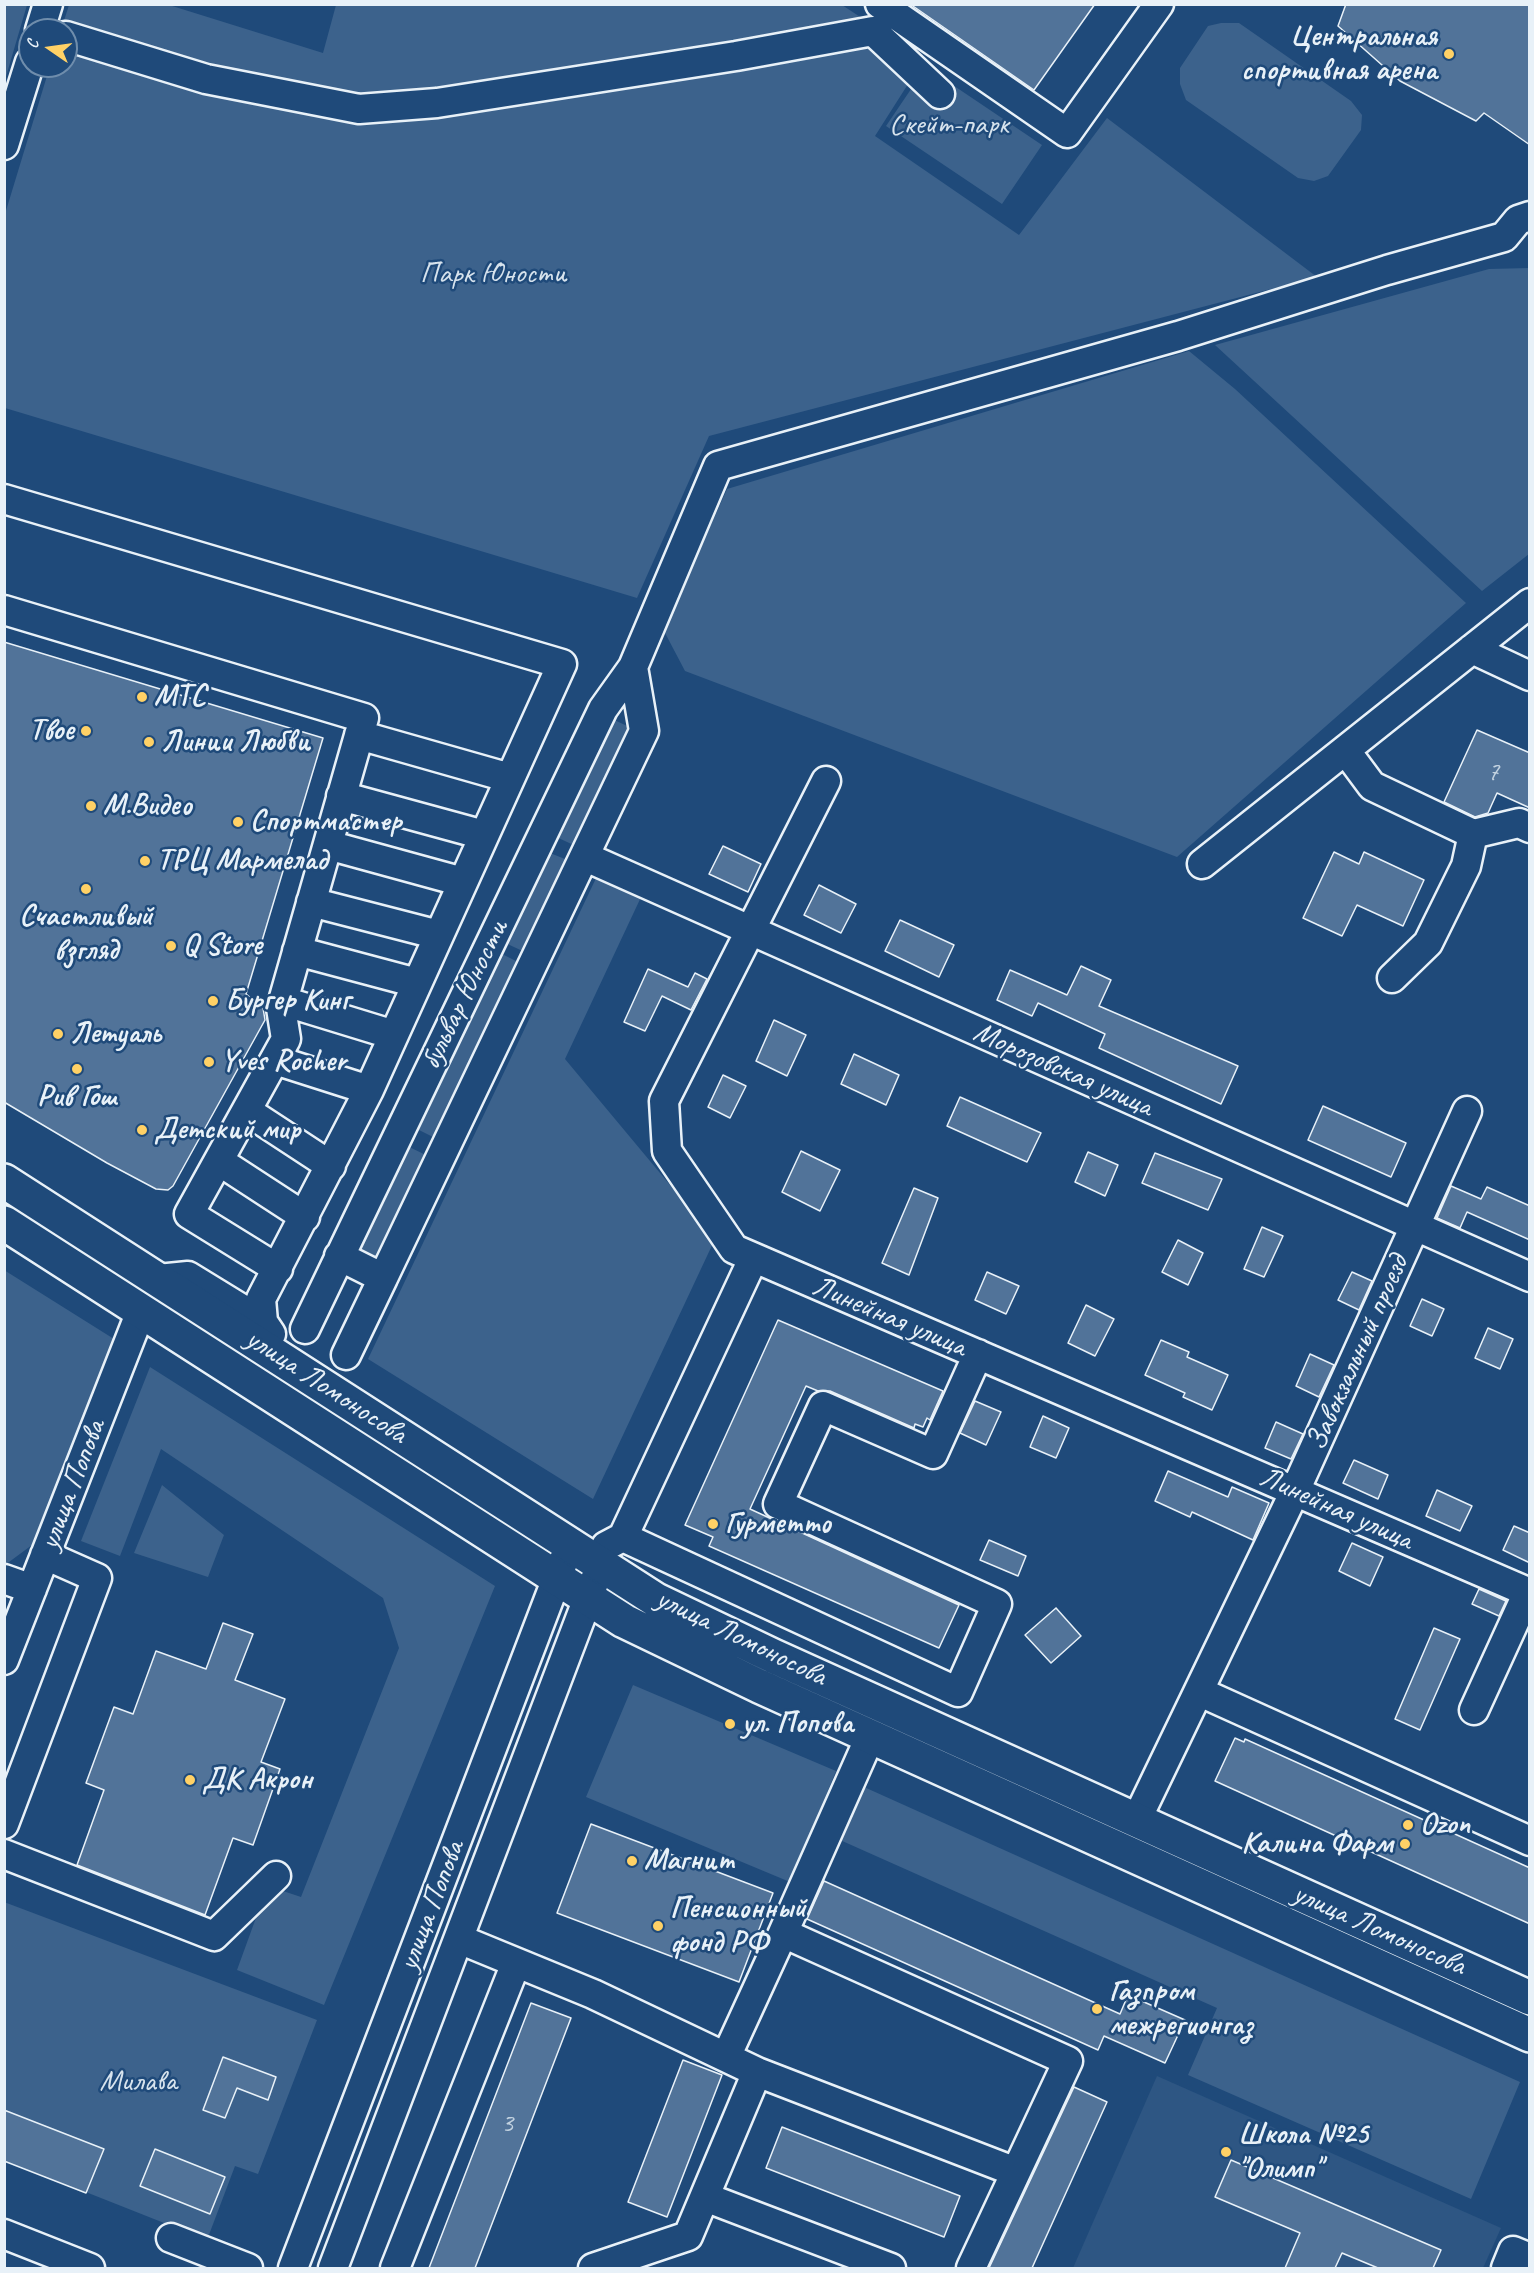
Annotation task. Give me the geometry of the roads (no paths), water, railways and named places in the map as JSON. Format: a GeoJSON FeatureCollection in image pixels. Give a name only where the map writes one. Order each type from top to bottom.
{"type":"FeatureCollection","features":[{"type":"Feature","properties":{"kind":"main road","name":"улица Ломоносова"},"geometry":{"type":"LineString","coordinates":[[4,1181],[656,1600],[981,1751],[1530,1998]]}},
{"type":"Feature","properties":{"kind":"main road","name":"улица Ломоносова"},"geometry":{"type":"LineString","coordinates":[[4,1223],[557,1578],[642,1630],[870,1737],[1530,2035]]}},
{"type":"Feature","properties":{"kind":"main road"},"geometry":{"type":"LineString","coordinates":[[968,1781],[981,1751]]}},
{"type":"Feature","properties":{"kind":"street"},"geometry":{"type":"LineString","coordinates":[[880,4],[1067,133],[1159,4]]}},
{"type":"Feature","properties":{"kind":"street"},"geometry":{"type":"LineString","coordinates":[[78,36],[206,79],[359,109],[436,103],[736,56],[873,31],[940,94]]}},
{"type":"Feature","properties":{"kind":"street"},"geometry":{"type":"LineString","coordinates":[[4,145],[25,78]]}},
{"type":"Feature","properties":{"kind":"street"},"geometry":{"type":"LineString","coordinates":[[1517,239],[1518,220],[1530,216]]}},
{"type":"Feature","properties":{"kind":"street","name":"бульвар Юности"},"geometry":{"type":"LineString","coordinates":[[304,1329],[542,841],[603,709],[633,667],[718,465],[1178,336],[1387,270],[1517,239]]}},
{"type":"Feature","properties":{"kind":"street"},"geometry":{"type":"LineString","coordinates":[[4,499],[562,664],[369,1090],[261,1299],[262,1322]]}},
{"type":"Feature","properties":{"kind":"street"},"geometry":{"type":"LineString","coordinates":[[1202,864],[1530,603]]}},
{"type":"Feature","properties":{"kind":"street"},"geometry":{"type":"LineString","coordinates":[[4,610],[364,718],[281,1008],[286,1039],[189,1214],[278,1269]]}},
{"type":"Feature","properties":{"kind":"street"},"geometry":{"type":"LineString","coordinates":[[1472,649],[1530,676]]}},
{"type":"Feature","properties":{"kind":"street"},"geometry":{"type":"LineString","coordinates":[[346,1355],[644,731],[633,667]]}},
{"type":"Feature","properties":{"kind":"street"},"geometry":{"type":"LineString","coordinates":[[359,735],[510,778]]}},
{"type":"Feature","properties":{"kind":"street"},"geometry":{"type":"LineString","coordinates":[[1346,751],[1372,786],[1473,834],[1519,823],[1530,828]]}},
{"type":"Feature","properties":{"kind":"street","name":"Линейная улица"},"geometry":{"type":"LineString","coordinates":[[826,780],[664,1101],[667,1151],[734,1250],[1529,1593]]}},
{"type":"Feature","properties":{"kind":"street"},"geometry":{"type":"LineString","coordinates":[[341,796],[484,835]]}},
{"type":"Feature","properties":{"kind":"street"},"geometry":{"type":"LineString","coordinates":[[1392,978],[1428,943],[1466,866],[1473,834]]}},
{"type":"Feature","properties":{"kind":"street"},"geometry":{"type":"LineString","coordinates":[[328,845],[463,882]]}},
{"type":"Feature","properties":{"kind":"street","name":"Морозовская улица"},"geometry":{"type":"LineString","coordinates":[[597,862],[1530,1277]]}},
{"type":"Feature","properties":{"kind":"street"},"geometry":{"type":"LineString","coordinates":[[311,902],[439,935]]}},
{"type":"Feature","properties":{"kind":"street"},"geometry":{"type":"LineString","coordinates":[[297,951],[417,983]]}},
{"type":"Feature","properties":{"kind":"street"},"geometry":{"type":"LineString","coordinates":[[283,1001],[394,1035]]}},
{"type":"Feature","properties":{"kind":"street"},"geometry":{"type":"LineString","coordinates":[[275,1060],[369,1090]]}},
{"type":"Feature","properties":{"kind":"street"},"geometry":{"type":"LineString","coordinates":[[247,1111],[331,1166]]}},
{"type":"Feature","properties":{"kind":"street","name":"Завокзальный проезд"},"geometry":{"type":"LineString","coordinates":[[1136,1821],[1295,1491],[1467,1111]]}},
{"type":"Feature","properties":{"kind":"street"},"geometry":{"type":"LineString","coordinates":[[219,1161],[305,1217]]}},
{"type":"Feature","properties":{"kind":"street"},"geometry":{"type":"LineString","coordinates":[[339,1256],[383,1278]]}},
{"type":"Feature","properties":{"kind":"street"},"geometry":{"type":"LineString","coordinates":[[586,1555],[623,1537],[753,1258]]}},
{"type":"Feature","properties":{"kind":"street"},"geometry":{"type":"LineString","coordinates":[[158,1279],[188,1276],[262,1322],[268,1326],[282,1358]]}},
{"type":"Feature","properties":{"kind":"street","name":"улица Попова"},"geometry":{"type":"LineString","coordinates":[[4,1660],[141,1311]]}},
{"type":"Feature","properties":{"kind":"street"},"geometry":{"type":"LineString","coordinates":[[623,1537],[958,1692],[997,1604],[778,1504],[823,1406],[933,1454],[978,1354]]}},
{"type":"Feature","properties":{"kind":"street"},"geometry":{"type":"LineString","coordinates":[[4,1824],[97,1578],[45,1555]]}},
{"type":"Feature","properties":{"kind":"street","name":"улица Попова"},"geometry":{"type":"LineString","coordinates":[[293,2268],[557,1578],[586,1555]]}},
{"type":"Feature","properties":{"kind":"street","name":"улица Попова"},"geometry":{"type":"LineString","coordinates":[[333,2268],[589,1598],[586,1555]]}},
{"type":"Feature","properties":{"kind":"street"},"geometry":{"type":"LineString","coordinates":[[4,1579],[32,1589]]}},
{"type":"Feature","properties":{"kind":"street"},"geometry":{"type":"LineString","coordinates":[[1473,1710],[1529,1593]]}},
{"type":"Feature","properties":{"kind":"street"},"geometry":{"type":"LineString","coordinates":[[1200,1692],[1530,1841]]}},
{"type":"Feature","properties":{"kind":"street"},"geometry":{"type":"LineString","coordinates":[[726,2057],[870,1737]]}},
{"type":"Feature","properties":{"kind":"street"},"geometry":{"type":"LineString","coordinates":[[4,1854],[214,1936],[276,1876]]}},
{"type":"Feature","properties":{"kind":"street"},"geometry":{"type":"LineString","coordinates":[[783,1933],[1068,2061],[971,2268]]}},
{"type":"Feature","properties":{"kind":"street"},"geometry":{"type":"LineString","coordinates":[[459,1939],[593,1994],[757,2072],[1016,2172]]}},
{"type":"Feature","properties":{"kind":"street"},"geometry":{"type":"LineString","coordinates":[[396,2268],[516,1963]]}},
{"type":"Feature","properties":{"kind":"street"},"geometry":{"type":"LineString","coordinates":[[593,2268],[688,2236],[757,2072]]}},
{"type":"Feature","properties":{"kind":"street"},"geometry":{"type":"LineString","coordinates":[[705,2197],[891,2268]]}},
{"type":"Feature","properties":{"kind":"street"},"geometry":{"type":"LineString","coordinates":[[4,2234],[90,2268]]}},
{"type":"Feature","properties":{"kind":"street"},"geometry":{"type":"LineString","coordinates":[[171,2238],[248,2268]]}},
{"type":"Feature","properties":{"kind":"street"},"geometry":{"type":"LineString","coordinates":[[1506,2268],[1513,2251],[1530,2258]]}},
{"type":"Feature","properties":{"kind":"place","name":"Центральная спортивная арена"},"geometry":{"type":"Point","coordinates":[1449,54]}},
{"type":"Feature","properties":{"kind":"place","name":"МТС"},"geometry":{"type":"Point","coordinates":[142,697]}},
{"type":"Feature","properties":{"kind":"place","name":"Твое"},"geometry":{"type":"Point","coordinates":[86,731]}},
{"type":"Feature","properties":{"kind":"place","name":"Линии Любви"},"geometry":{"type":"Point","coordinates":[149,742]}},
{"type":"Feature","properties":{"kind":"place","name":"М.Видео"},"geometry":{"type":"Point","coordinates":[91,806]}},
{"type":"Feature","properties":{"kind":"place","name":"Спортмастер"},"geometry":{"type":"Point","coordinates":[238,822]}},
{"type":"Feature","properties":{"kind":"place","name":"ТРЦ Мармелад"},"geometry":{"type":"Point","coordinates":[145,861]}},
{"type":"Feature","properties":{"kind":"place","name":"Счастливый взгляд"},"geometry":{"type":"Point","coordinates":[86,889]}},
{"type":"Feature","properties":{"kind":"place","name":"Q Store"},"geometry":{"type":"Point","coordinates":[171,946]}},
{"type":"Feature","properties":{"kind":"place","name":"Бургер Кинг"},"geometry":{"type":"Point","coordinates":[213,1001]}},
{"type":"Feature","properties":{"kind":"place","name":"Летуаль"},"geometry":{"type":"Point","coordinates":[58,1034]}},
{"type":"Feature","properties":{"kind":"place","name":"Yves Rocher"},"geometry":{"type":"Point","coordinates":[209,1062]}},
{"type":"Feature","properties":{"kind":"place","name":"Рив Гош"},"geometry":{"type":"Point","coordinates":[77,1069]}},
{"type":"Feature","properties":{"kind":"place","name":"Детский мир"},"geometry":{"type":"Point","coordinates":[142,1130]}},
{"type":"Feature","properties":{"kind":"place","name":"Гурметто"},"geometry":{"type":"Point","coordinates":[713,1524]}},
{"type":"Feature","properties":{"kind":"place","name":"ул. Попова"},"geometry":{"type":"Point","coordinates":[730,1724]}},
{"type":"Feature","properties":{"kind":"place","name":"ДК Акрон"},"geometry":{"type":"Point","coordinates":[190,1780]}},
{"type":"Feature","properties":{"kind":"place","name":"Ozon"},"geometry":{"type":"Point","coordinates":[1408,1825]}},
{"type":"Feature","properties":{"kind":"place","name":"Калина Фарм"},"geometry":{"type":"Point","coordinates":[1405,1844]}},
{"type":"Feature","properties":{"kind":"place","name":"Магнит"},"geometry":{"type":"Point","coordinates":[632,1861]}},
{"type":"Feature","properties":{"kind":"place","name":"Пенсионный фонд РФ"},"geometry":{"type":"Point","coordinates":[658,1926]}},
{"type":"Feature","properties":{"kind":"place","name":"Газпром межрегионгаз"},"geometry":{"type":"Point","coordinates":[1097,2009]}},
{"type":"Feature","properties":{"kind":"place","name":"Школа №25 \"Олимп\""},"geometry":{"type":"Point","coordinates":[1226,2152]}},
{"type":"Feature","properties":{"kind":"park label","name":"Скейт-парк"},"geometry":{"type":"Point","coordinates":[949,125]}},
{"type":"Feature","properties":{"kind":"park label","name":"Парк Юности"},"geometry":{"type":"Point","coordinates":[493,274]}},
{"type":"Feature","properties":{"kind":"park label","name":"Милава"},"geometry":{"type":"Point","coordinates":[138,2082]}}]}
